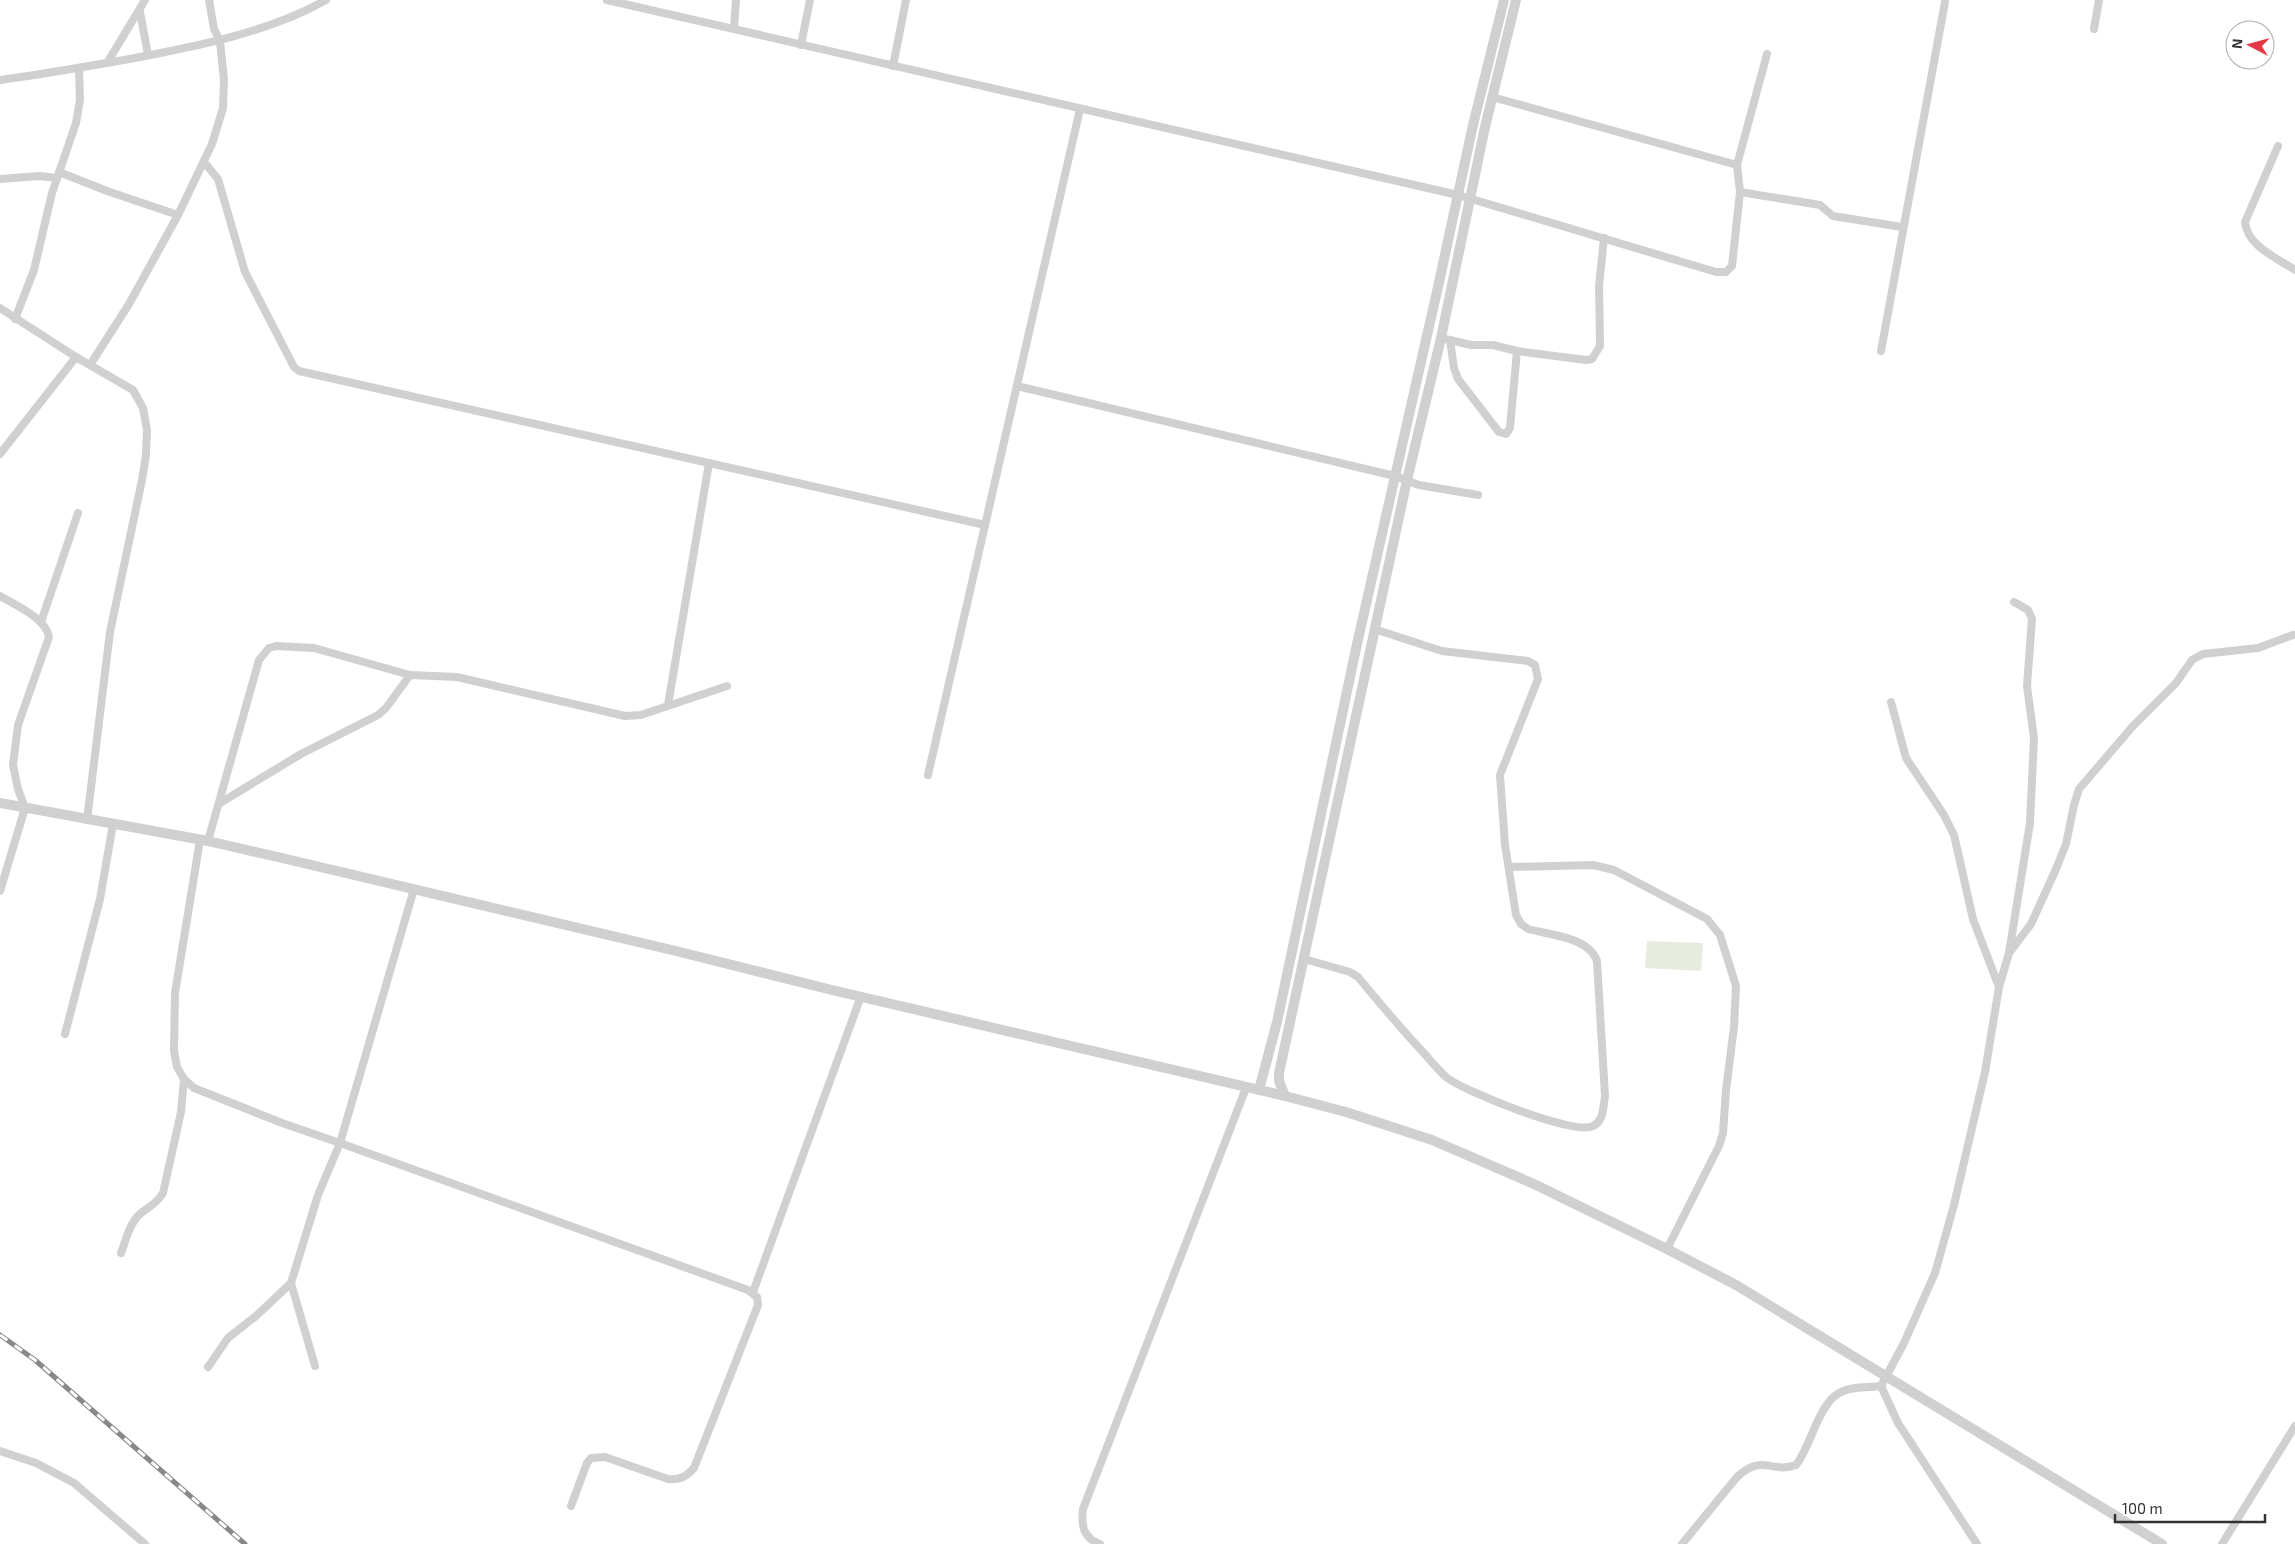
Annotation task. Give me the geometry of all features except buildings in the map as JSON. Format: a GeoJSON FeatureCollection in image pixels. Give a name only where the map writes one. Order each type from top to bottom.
{"type":"FeatureCollection","features":[{"type":"Feature","properties":{"kind":"street"},"geometry":{"type":"LineString","coordinates":[[107,63],[146,0]]}},
{"type":"Feature","properties":{"kind":"street"},"geometry":{"type":"LineString","coordinates":[[90,366],[129,304],[178,215],[204,162],[223,108],[224,80],[220,41],[214,29],[209,0]]}},
{"type":"Feature","properties":{"kind":"street"},"geometry":{"type":"LineString","coordinates":[[309,10],[314,0]]}},
{"type":"Feature","properties":{"kind":"street"},"geometry":{"type":"LineString","coordinates":[[0,80],[79,69],[220,41],[309,10],[326,0]]}},
{"type":"Feature","properties":{"kind":"street"},"geometry":{"type":"LineString","coordinates":[[607,0],[1080,110],[1458,195],[1716,272],[1726,272],[1732,266],[1740,192],[1737,165],[1767,54]]}},
{"type":"Feature","properties":{"kind":"street"},"geometry":{"type":"LineString","coordinates":[[734,29],[736,0]]}},
{"type":"Feature","properties":{"kind":"street"},"geometry":{"type":"LineString","coordinates":[[801,45],[810,0]]}},
{"type":"Feature","properties":{"kind":"street"},"geometry":{"type":"LineString","coordinates":[[893,66],[906,0]]}},
{"type":"Feature","properties":{"kind":"street"},"geometry":{"type":"LineString","coordinates":[[1259,1090],[1277,1022],[1357,644],[1473,125],[1504,0]]}},
{"type":"Feature","properties":{"kind":"street"},"geometry":{"type":"LineString","coordinates":[[1285,1096],[1279,1081],[1279,1073],[1407,480],[1446,339],[1470,200],[1492,97],[1516,0]]}},
{"type":"Feature","properties":{"kind":"street"},"geometry":{"type":"LineString","coordinates":[[2094,29],[2099,0]]}},
{"type":"Feature","properties":{"kind":"street"},"geometry":{"type":"LineString","coordinates":[[1881,351],[1902,227],[1945,2]]}},
{"type":"Feature","properties":{"kind":"street"},"geometry":{"type":"LineString","coordinates":[[140,12],[148,55]]}},
{"type":"Feature","properties":{"kind":"street"},"geometry":{"type":"LineString","coordinates":[[15,319],[34,270],[58,175],[76,122],[80,100],[79,69]]}},
{"type":"Feature","properties":{"kind":"street"},"geometry":{"type":"LineString","coordinates":[[1492,97],[1737,165]]}},
{"type":"Feature","properties":{"kind":"street"},"geometry":{"type":"LineString","coordinates":[[928,775],[1080,110]]}},
{"type":"Feature","properties":{"kind":"street"},"geometry":{"type":"LineString","coordinates":[[2278,146],[2245,222],[2246,232],[2253,242],[2295,270]]}},
{"type":"Feature","properties":{"kind":"street"},"geometry":{"type":"LineString","coordinates":[[204,162],[218,179],[245,272],[261,300],[289,359],[299,371],[985,524]]}},
{"type":"Feature","properties":{"kind":"street"},"geometry":{"type":"LineString","coordinates":[[0,179],[58,175],[178,215]]}},
{"type":"Feature","properties":{"kind":"street"},"geometry":{"type":"LineString","coordinates":[[1740,192],[1820,205],[1833,216],[1902,227]]}},
{"type":"Feature","properties":{"kind":"street"},"geometry":{"type":"LineString","coordinates":[[1446,339],[1471,345],[1493,345],[1517,351],[1586,360],[1592,358],[1597,354],[1600,346],[1599,296],[1604,238]]}},
{"type":"Feature","properties":{"kind":"street"},"geometry":{"type":"LineString","coordinates":[[0,308],[90,366],[133,390],[144,408],[147,430],[146,455],[110,632],[87,820]]}},
{"type":"Feature","properties":{"kind":"street"},"geometry":{"type":"LineString","coordinates":[[1446,339],[1458,379],[1498,432],[1506,434],[1510,428],[1517,351]]}},
{"type":"Feature","properties":{"kind":"street"},"geometry":{"type":"LineString","coordinates":[[0,454],[76,357]]}},
{"type":"Feature","properties":{"kind":"street"},"geometry":{"type":"LineString","coordinates":[[1017,386],[1407,480],[1478,495]]}},
{"type":"Feature","properties":{"kind":"street"},"geometry":{"type":"LineString","coordinates":[[668,705],[709,463]]}},
{"type":"Feature","properties":{"kind":"street"},"geometry":{"type":"LineString","coordinates":[[41,622],[78,513]]}},
{"type":"Feature","properties":{"kind":"street"},"geometry":{"type":"LineString","coordinates":[[0,596],[41,622],[48,630],[49,637],[18,725],[13,765],[18,789],[26,808],[0,891]]}},
{"type":"Feature","properties":{"kind":"street"},"geometry":{"type":"LineString","coordinates":[[1977,1544],[1898,1423],[1881,1386],[1904,1343],[1935,1273],[1954,1205],[1985,1072],[1999,987],[2009,953],[2030,823],[2034,738],[2027,686],[2032,619],[2028,610],[2014,602]]}},
{"type":"Feature","properties":{"kind":"street"},"geometry":{"type":"LineString","coordinates":[[1304,959],[1350,972],[1358,977],[1398,1026],[1446,1077],[1463,1087],[1530,1115],[1580,1128],[1591,1128],[1598,1123],[1602,1114],[1605,1096],[1598,960],[1594,952],[1581,943],[1528,929],[1521,924],[1516,915],[1509,867],[1500,775],[1538,679],[1534,665],[1520,660],[1442,650],[1374,629]]}},
{"type":"Feature","properties":{"kind":"street"},"geometry":{"type":"LineString","coordinates":[[2009,953],[2031,924],[2056,869],[2066,844],[2079,789],[2133,726],[2176,683],[2192,660],[2203,654],[2258,648],[2294,635]]}},
{"type":"Feature","properties":{"kind":"street"},"geometry":{"type":"LineString","coordinates":[[571,1506],[587,1463],[597,1456],[605,1457],[668,1479],[687,1476],[694,1468],[758,1305],[757,1298],[753,1292],[570,1224],[282,1123],[194,1088],[184,1079],[177,1067],[174,1051],[175,994],[204,841],[220,803],[259,660],[269,648],[276,646],[314,648],[410,675],[457,677],[625,716],[641,715],[727,686]]}},
{"type":"Feature","properties":{"kind":"street"},"geometry":{"type":"LineString","coordinates":[[220,803],[301,754],[378,715],[386,708],[410,675]]}},
{"type":"Feature","properties":{"kind":"street"},"geometry":{"type":"LineString","coordinates":[[1891,702],[1906,758],[1944,815],[1954,835],[1973,919],[1999,987]]}},
{"type":"Feature","properties":{"kind":"street"},"geometry":{"type":"LineString","coordinates":[[0,803],[204,841],[414,889],[1285,1096],[1354,1115],[1441,1143],[1534,1184],[1736,1285],[2162,1544]]}},
{"type":"Feature","properties":{"kind":"street"},"geometry":{"type":"LineString","coordinates":[[65,1034],[100,899],[113,824]]}},
{"type":"Feature","properties":{"kind":"street"},"geometry":{"type":"LineString","coordinates":[[1509,867],[1593,865],[1614,870],[1707,919],[1720,935],[1736,986],[1734,1027],[1723,1133],[1719,1146],[1667,1249]]}},
{"type":"Feature","properties":{"kind":"street"},"geometry":{"type":"LineString","coordinates":[[208,1367],[223,1343],[291,1283],[318,1195],[340,1143],[414,889]]}},
{"type":"Feature","properties":{"kind":"street"},"geometry":{"type":"LineString","coordinates":[[753,1292],[861,996]]}},
{"type":"Feature","properties":{"kind":"street"},"geometry":{"type":"LineString","coordinates":[[122,1253],[132,1223],[140,1214],[157,1203],[163,1193],[181,1112],[184,1079]]}},
{"type":"Feature","properties":{"kind":"street"},"geometry":{"type":"LineString","coordinates":[[1100,1544],[1085,1535],[1082,1524],[1083,1509],[1246,1088]]}},
{"type":"Feature","properties":{"kind":"street"},"geometry":{"type":"LineString","coordinates":[[291,1283],[315,1366]]}},
{"type":"Feature","properties":{"kind":"street"},"geometry":{"type":"LineString","coordinates":[[1682,1544],[1746,1468],[1757,1464],[1790,1467],[1796,1465],[1823,1412],[1839,1393],[1881,1386]]}},
{"type":"Feature","properties":{"kind":"street"},"geometry":{"type":"LineString","coordinates":[[2222,1544],[2295,1426]]}},
{"type":"Feature","properties":{"kind":"street"},"geometry":{"type":"LineString","coordinates":[[0,1451],[36,1463],[74,1483],[145,1544]]}},
{"type":"Feature","properties":{"kind":"shaded area"},"geometry":{"type":"Polygon","coordinates":[[[1647,941],[1703,943],[1701,971],[1645,968],[1647,941]]]}},
{"type":"Feature","properties":{"kind":"railway"},"geometry":{"type":"LineString","coordinates":[[0,1335],[35,1360],[245,1544]]}}]}
